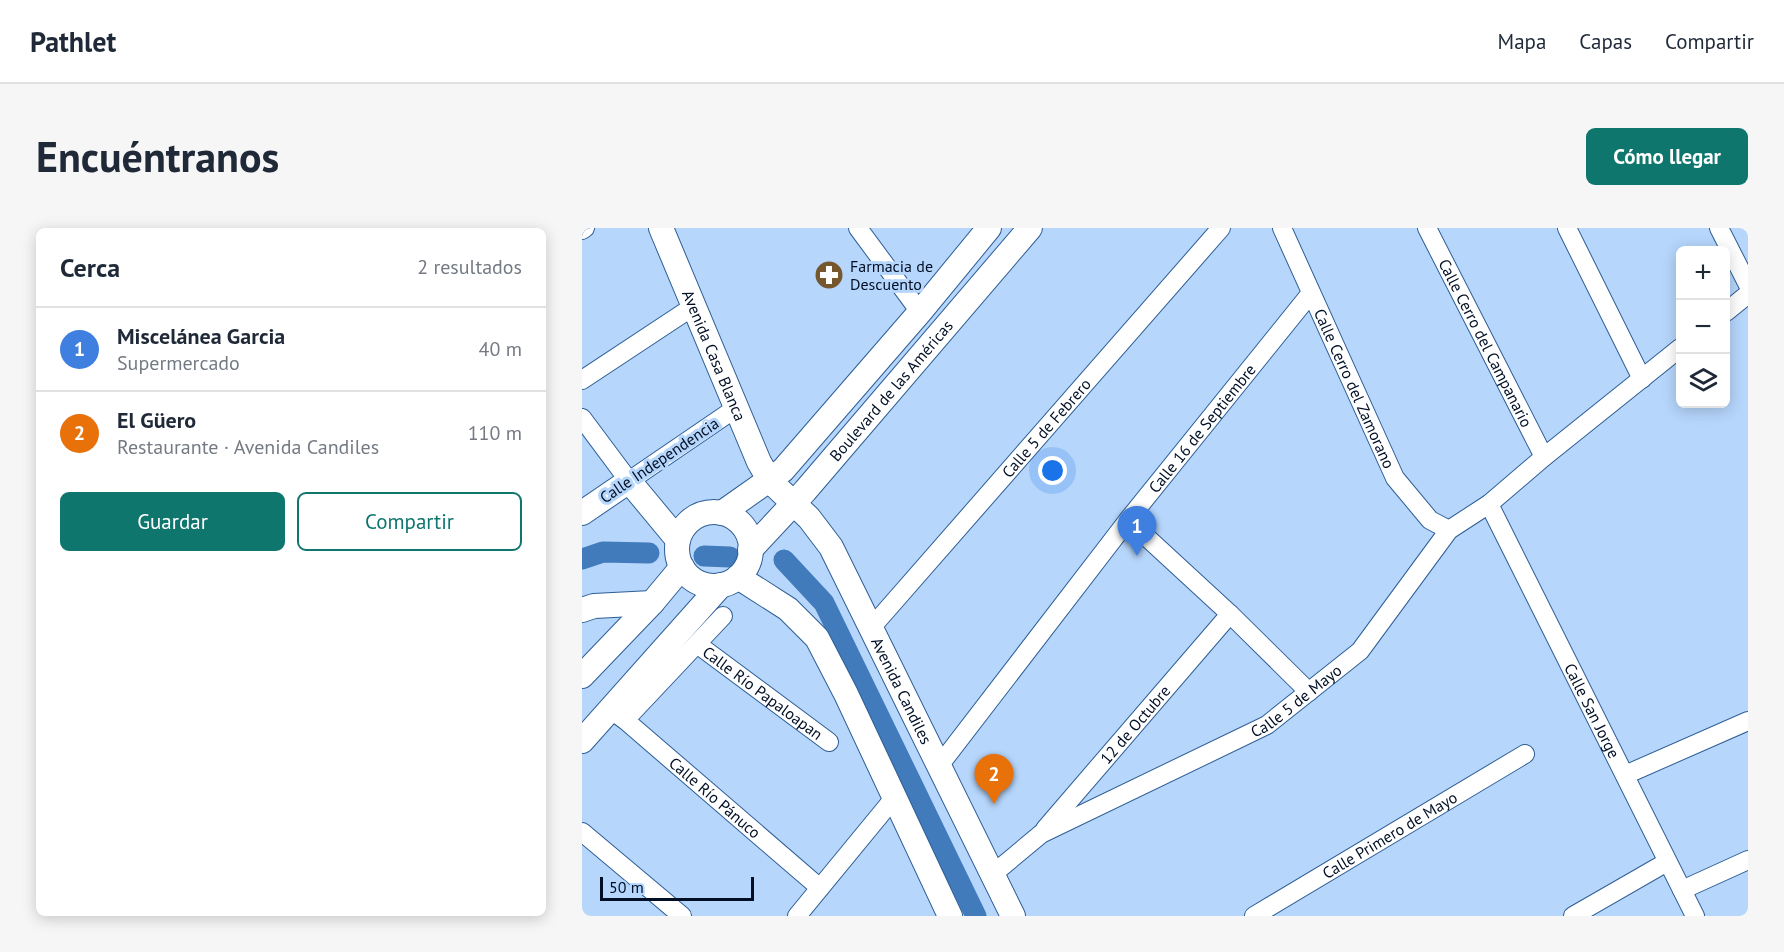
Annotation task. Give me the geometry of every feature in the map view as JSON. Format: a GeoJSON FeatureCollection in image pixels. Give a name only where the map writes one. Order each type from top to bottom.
{"type":"FeatureCollection","features":[{"type":"Feature","properties":{"kind":"main road","name":"Boulevard de las Américas"},"geometry":{"type":"LineString","coordinates":[[722,513],[783,470],[920,312],[989,228]]}},
{"type":"Feature","properties":{"kind":"main road","name":"Boulevard de las Américas"},"geometry":{"type":"LineString","coordinates":[[750,550],[1030,228]]}},
{"type":"Feature","properties":{"kind":"main road","name":"Avenida Casa Blanca"},"geometry":{"type":"LineString","coordinates":[[662,229],[759,462],[770,481]]}},
{"type":"Feature","properties":{"kind":"main road","name":"Calle Independencia"},"geometry":{"type":"LineString","coordinates":[[582,513],[629,481]]}},
{"type":"Feature","properties":{"kind":"main road"},"geometry":{"type":"LineString","coordinates":[[629,481],[678,540]]}},
{"type":"Feature","properties":{"kind":"main road","name":"Avenida Candiles"},"geometry":{"type":"LineString","coordinates":[[770,481],[794,502],[831,547],[1014,916]]}},
{"type":"Feature","properties":{"kind":"main road"},"geometry":{"type":"LineString","coordinates":[[582,741],[618,715],[729,581],[748,564],[750,550],[748,534],[735,518],[713,511],[688,523],[678,540],[678,554],[682,567],[692,580],[700,584],[729,581],[788,609],[817,638],[846,694],[950,916]]}},
{"type":"Feature","properties":{"kind":"main road"},"geometry":{"type":"LineString","coordinates":[[582,676],[652,603],[682,567]]}},
{"type":"Feature","properties":{"kind":"main road"},"geometry":{"type":"LineString","coordinates":[[582,610],[594,606],[652,603]]}},
{"type":"Feature","properties":{"kind":"street"},"geometry":{"type":"LineString","coordinates":[[858,228],[920,312]]}},
{"type":"Feature","properties":{"kind":"street","name":"Calle 5 de Febrero"},"geometry":{"type":"LineString","coordinates":[[871,628],[1221,228]]}},
{"type":"Feature","properties":{"kind":"street","name":"Calle Cerro del Zamorano"},"geometry":{"type":"LineString","coordinates":[[1282,228],[1395,478],[1430,520],[1449,530]]}},
{"type":"Feature","properties":{"kind":"street","name":"Calle Cerro del Campanario"},"geometry":{"type":"LineString","coordinates":[[1428,228],[1544,457]]}},
{"type":"Feature","properties":{"kind":"street"},"geometry":{"type":"LineString","coordinates":[[1567,228],[1642,379]]}},
{"type":"Feature","properties":{"kind":"street"},"geometry":{"type":"LineString","coordinates":[[1719,228],[1748,285]]}},
{"type":"Feature","properties":{"kind":"street","name":"Calle 16 de Septiembre"},"geometry":{"type":"LineString","coordinates":[[939,766],[1128,520],[1311,293]]}},
{"type":"Feature","properties":{"kind":"street"},"geometry":{"type":"LineString","coordinates":[[1730,308],[1748,294]]}},
{"type":"Feature","properties":{"kind":"street"},"geometry":{"type":"LineString","coordinates":[[582,380],[694,306]]}},
{"type":"Feature","properties":{"kind":"street","name":"Calle 5 de Mayo"},"geometry":{"type":"LineString","coordinates":[[993,874],[1041,834],[1267,725],[1360,651],[1449,530],[1489,504],[1676,351]]}},
{"type":"Feature","properties":{"kind":"street","name":"Calle Independencia"},"geometry":{"type":"LineString","coordinates":[[629,481],[736,408]]}},
{"type":"Feature","properties":{"kind":"street"},"geometry":{"type":"LineString","coordinates":[[582,418],[629,481]]}},
{"type":"Feature","properties":{"kind":"street","name":"Calle San Jorge"},"geometry":{"type":"LineString","coordinates":[[1489,504],[1695,916]]}},
{"type":"Feature","properties":{"kind":"street"},"geometry":{"type":"LineString","coordinates":[[1128,520],[1230,614],[1309,692]]}},
{"type":"Feature","properties":{"kind":"street","name":"12 de Octubre"},"geometry":{"type":"LineString","coordinates":[[1041,834],[1230,614]]}},
{"type":"Feature","properties":{"kind":"street"},"geometry":{"type":"LineString","coordinates":[[618,715],[697,644],[723,616]]}},
{"type":"Feature","properties":{"kind":"street","name":"Calle Río Papaloapan"},"geometry":{"type":"LineString","coordinates":[[697,644],[829,742]]}},
{"type":"Feature","properties":{"kind":"street","name":"Calle Río Pánuco"},"geometry":{"type":"LineString","coordinates":[[618,715],[820,888]]}},
{"type":"Feature","properties":{"kind":"street"},"geometry":{"type":"LineString","coordinates":[[1625,775],[1748,721]]}},
{"type":"Feature","properties":{"kind":"street","name":"Calle Primero de Mayo"},"geometry":{"type":"LineString","coordinates":[[1254,916],[1525,754]]}},
{"type":"Feature","properties":{"kind":"street"},"geometry":{"type":"LineString","coordinates":[[797,916],[894,798]]}},
{"type":"Feature","properties":{"kind":"street"},"geometry":{"type":"LineString","coordinates":[[582,832],[682,916]]}},
{"type":"Feature","properties":{"kind":"street"},"geometry":{"type":"LineString","coordinates":[[1682,890],[1748,860]]}},
{"type":"Feature","properties":{"kind":"street"},"geometry":{"type":"LineString","coordinates":[[1573,916],[1667,862]]}},
{"type":"Feature","properties":{"kind":"waterway"},"geometry":{"type":"LineString","coordinates":[[582,559],[603,552],[649,553]]}},
{"type":"Feature","properties":{"kind":"waterway"},"geometry":{"type":"LineString","coordinates":[[704,556],[730,557]]}},
{"type":"Feature","properties":{"kind":"waterway"},"geometry":{"type":"LineString","coordinates":[[784,560],[824,603],[976,916]]}},
{"type":"Feature","properties":{"kind":"place","name":"Farmacia de Descuento"},"geometry":{"type":"Point","coordinates":[829,275]}},
{"type":"Feature","properties":{"kind":"place","name":"Miscelánea Garcia"},"geometry":{"type":"Point","coordinates":[1137,556]}},
{"type":"Feature","properties":{"kind":"place","name":"El Güero"},"geometry":{"type":"Point","coordinates":[994,804]}}]}
